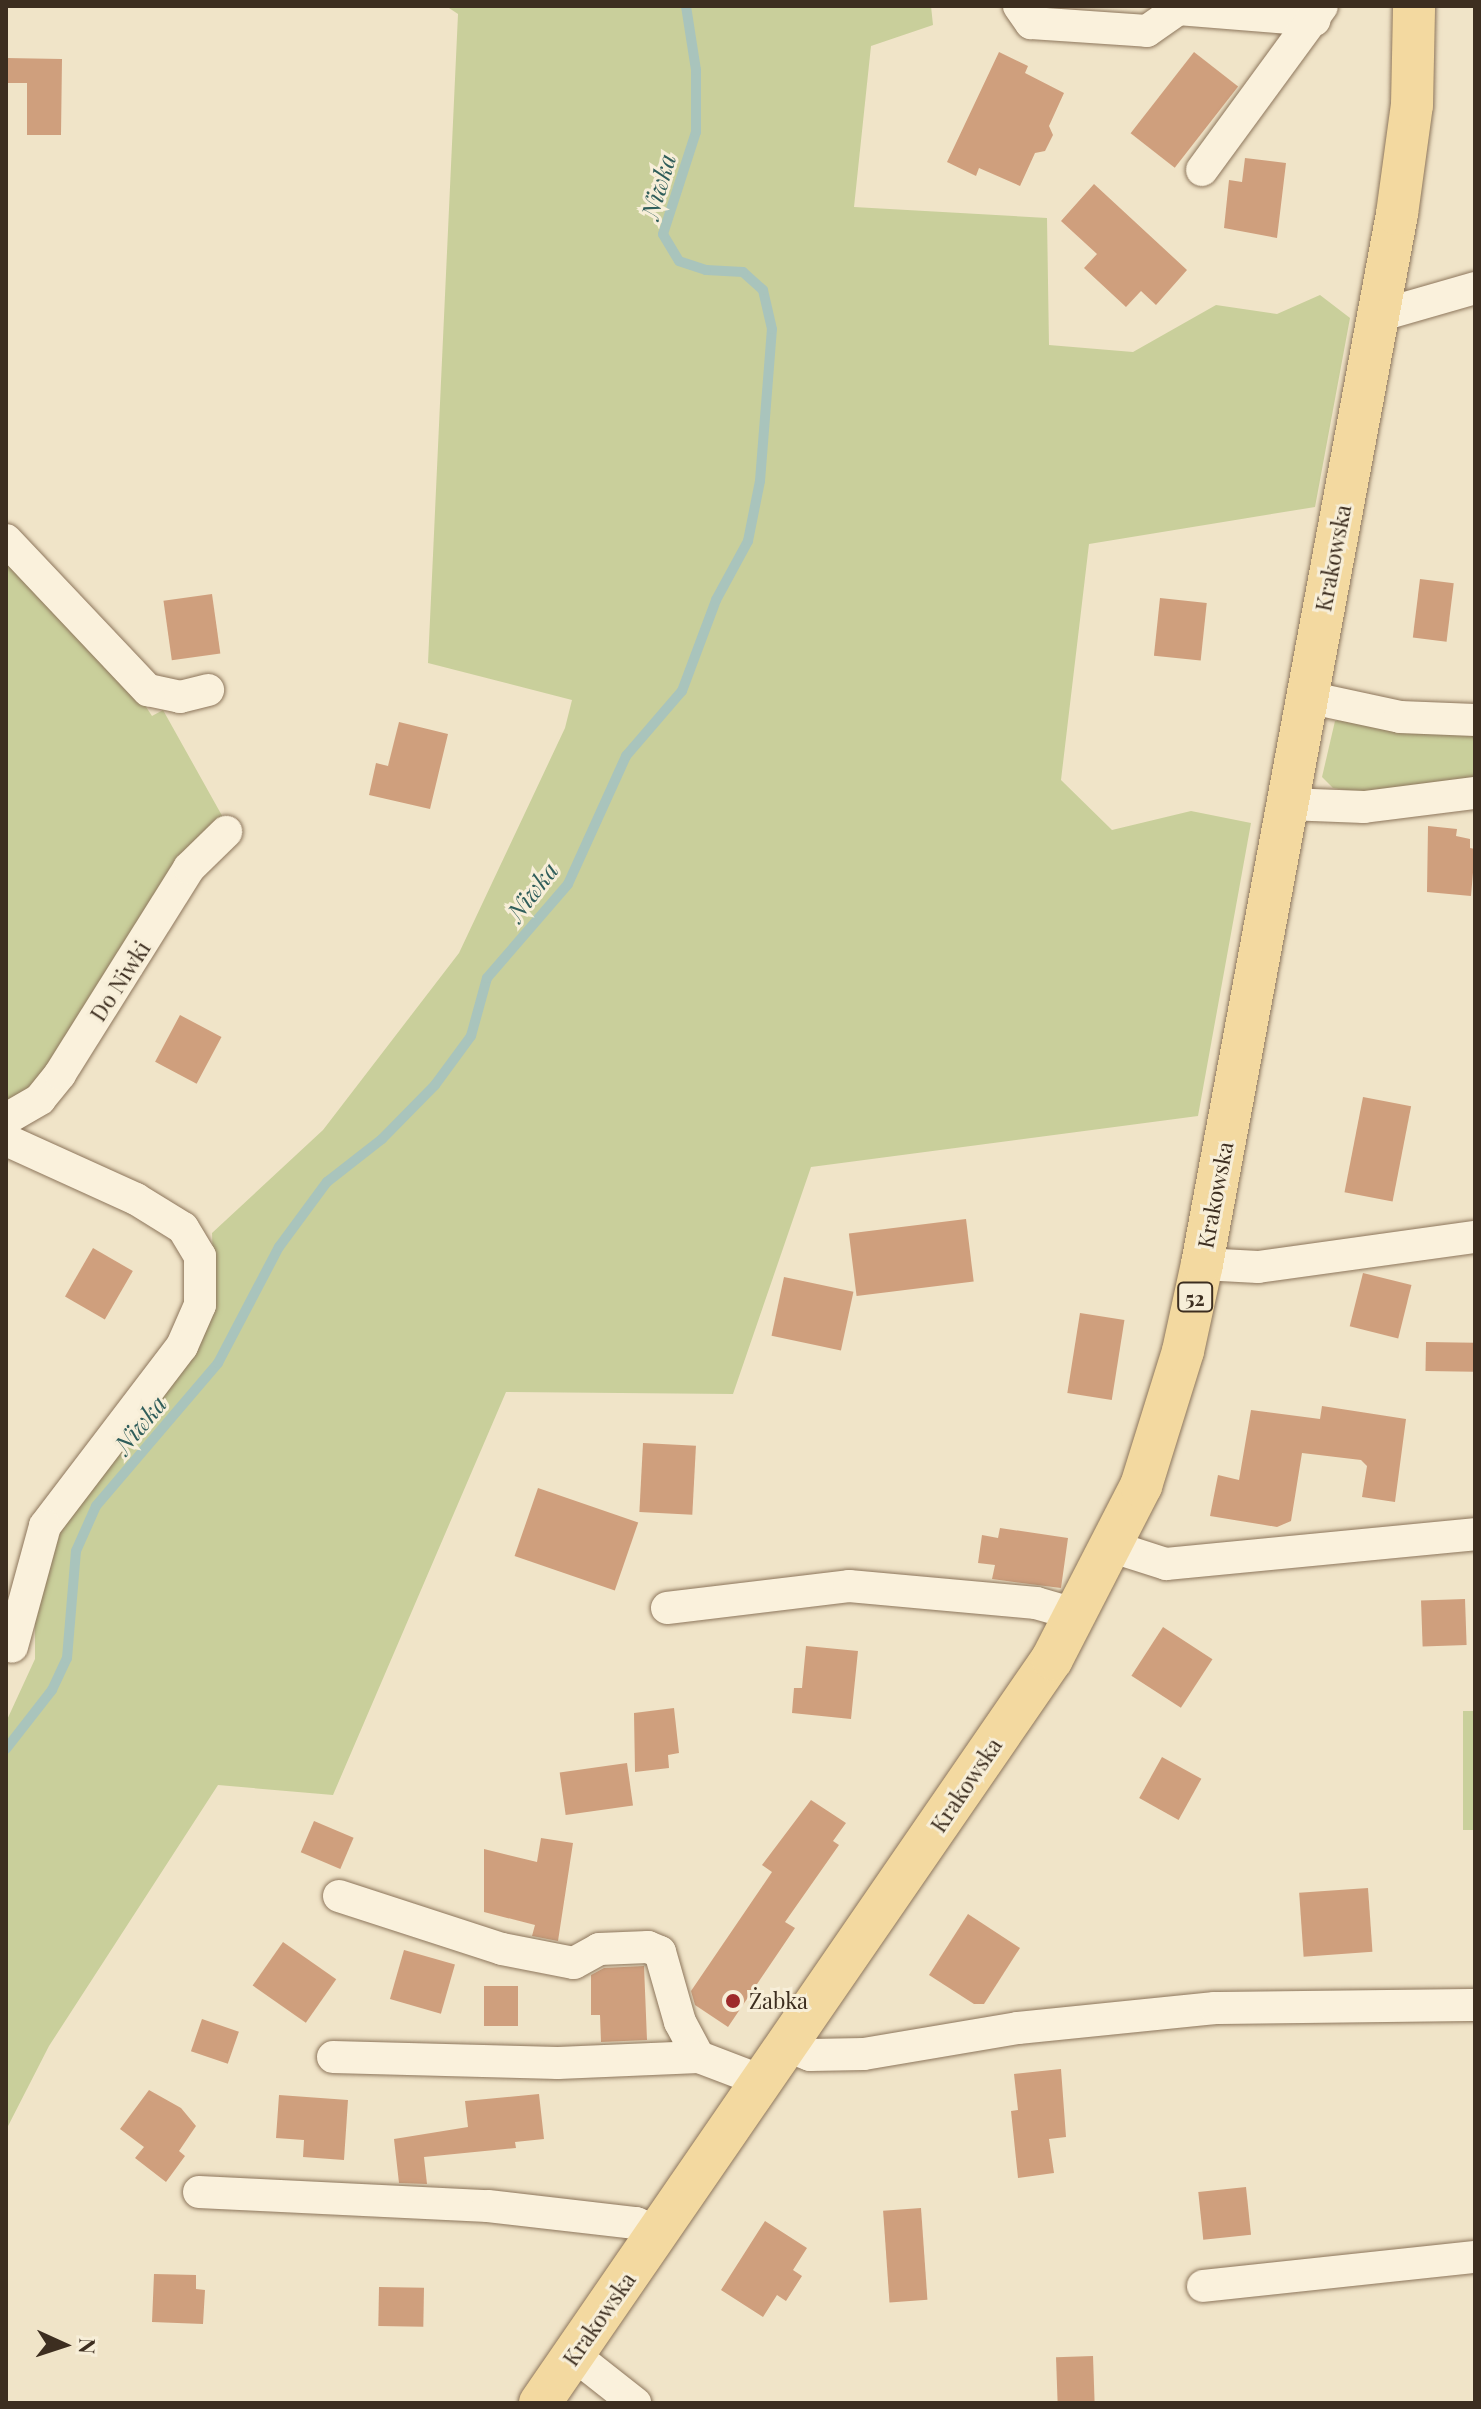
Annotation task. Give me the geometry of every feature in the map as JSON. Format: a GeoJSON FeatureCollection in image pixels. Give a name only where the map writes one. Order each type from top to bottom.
{"type":"FeatureCollection","features":[{"type":"Feature","properties":{"kind":"main road","name":"Krakowska"},"geometry":{"type":"LineString","coordinates":[[540,2403],[787,2046],[1078,1615],[1113,1547],[1163,1421],[1202,1264],[1378,316],[1409,131],[1414,6]]}},
{"type":"Feature","properties":{"kind":"street"},"geometry":{"type":"LineString","coordinates":[[1019,6],[1031,23],[1147,31],[1177,7],[1319,13]]}},
{"type":"Feature","properties":{"kind":"street"},"geometry":{"type":"LineString","coordinates":[[1202,170],[1319,13]]}},
{"type":"Feature","properties":{"kind":"street"},"geometry":{"type":"LineString","coordinates":[[1378,316],[1414,310],[1475,288]]}},
{"type":"Feature","properties":{"kind":"street"},"geometry":{"type":"LineString","coordinates":[[6,540],[148,690],[180,697],[208,690]]}},
{"type":"Feature","properties":{"kind":"street"},"geometry":{"type":"LineString","coordinates":[[1307,697],[1400,717],[1475,720]]}},
{"type":"Feature","properties":{"kind":"street"},"geometry":{"type":"LineString","coordinates":[[1287,804],[1364,807],[1475,793]]}},
{"type":"Feature","properties":{"kind":"street","name":"Do Niwki"},"geometry":{"type":"LineString","coordinates":[[6,1119],[40,1099],[60,1074],[189,868],[226,832]]}},
{"type":"Feature","properties":{"kind":"street"},"geometry":{"type":"LineString","coordinates":[[6,1140],[136,1199],[183,1228],[200,1256],[200,1305],[182,1346],[45,1526],[12,1647]]}},
{"type":"Feature","properties":{"kind":"street"},"geometry":{"type":"LineString","coordinates":[[1202,1264],[1258,1267],[1475,1237]]}},
{"type":"Feature","properties":{"kind":"street"},"geometry":{"type":"LineString","coordinates":[[1113,1547],[1166,1564],[1475,1534]]}},
{"type":"Feature","properties":{"kind":"street"},"geometry":{"type":"LineString","coordinates":[[667,1608],[849,1586],[1036,1603],[1078,1615]]}},
{"type":"Feature","properties":{"kind":"street"},"geometry":{"type":"LineString","coordinates":[[339,1896],[502,1949],[574,1963],[599,1949],[648,1947],[660,1952],[680,2022],[699,2057]]}},
{"type":"Feature","properties":{"kind":"street"},"geometry":{"type":"LineString","coordinates":[[787,2046],[810,2055],[864,2054],[1018,2028],[1215,2008],[1475,2005]]}},
{"type":"Feature","properties":{"kind":"street"},"geometry":{"type":"LineString","coordinates":[[333,2057],[558,2063],[699,2057],[762,2081]]}},
{"type":"Feature","properties":{"kind":"street"},"geometry":{"type":"LineString","coordinates":[[199,2192],[488,2206],[636,2223],[659,2233]]}},
{"type":"Feature","properties":{"kind":"street"},"geometry":{"type":"LineString","coordinates":[[1203,2286],[1475,2257]]}},
{"type":"Feature","properties":{"kind":"street"},"geometry":{"type":"LineString","coordinates":[[574,2355],[635,2403]]}},
{"type":"Feature","properties":{"kind":"green space"},"geometry":{"type":"Polygon","coordinates":[[[446,6],[931,6],[933,25],[871,46],[854,207],[1047,218],[1049,345],[1133,352],[1216,305],[1277,314],[1320,295],[1350,318],[1315,507],[1089,544],[1061,780],[1112,830],[1191,811],[1251,823],[1198,1116],[811,1167],[733,1394],[506,1392],[333,1795],[218,1785],[49,2046],[6,2130],[6,1722],[35,1659],[35,1579],[55,1528],[149,1410],[213,1260],[212,1233],[323,1130],[459,953],[565,728],[572,700],[428,663],[458,14],[446,6]]]}},
{"type":"Feature","properties":{"kind":"green space"},"geometry":{"type":"Polygon","coordinates":[[[6,550],[137,693],[152,716],[163,710],[225,821],[70,1042],[6,1113],[6,550]]]}},
{"type":"Feature","properties":{"kind":"green space"},"geometry":{"type":"Polygon","coordinates":[[[1352,718],[1475,730],[1475,783],[1377,795],[1333,788],[1322,777],[1335,721],[1352,718]]]}},
{"type":"Feature","properties":{"kind":"green space"},"geometry":{"type":"Polygon","coordinates":[[[1463,1711],[1475,1711],[1475,1830],[1463,1830],[1463,1711]]]}},
{"type":"Feature","properties":{"kind":"building"},"geometry":{"type":"Polygon","coordinates":[[[999,52],[1028,66],[1025,73],[1064,93],[1049,126],[1053,135],[1045,151],[1035,153],[1020,186],[979,168],[976,176],[947,162],[999,52]]]}},
{"type":"Feature","properties":{"kind":"building"},"geometry":{"type":"Polygon","coordinates":[[[1194,52],[1238,86],[1175,168],[1131,133],[1194,52]]]}},
{"type":"Feature","properties":{"kind":"building"},"geometry":{"type":"Polygon","coordinates":[[[6,58],[62,59],[61,135],[27,135],[27,83],[6,83],[6,58]]]}},
{"type":"Feature","properties":{"kind":"building"},"geometry":{"type":"Polygon","coordinates":[[[1245,158],[1286,163],[1277,238],[1224,228],[1229,180],[1242,182],[1245,158]]]}},
{"type":"Feature","properties":{"kind":"building"},"geometry":{"type":"Polygon","coordinates":[[[1094,184],[1187,270],[1156,305],[1141,291],[1126,307],[1084,268],[1097,254],[1061,221],[1094,184]]]}},
{"type":"Feature","properties":{"kind":"building"},"geometry":{"type":"Polygon","coordinates":[[[1420,579],[1454,583],[1447,642],[1413,638],[1420,579]]]}},
{"type":"Feature","properties":{"kind":"building"},"geometry":{"type":"Polygon","coordinates":[[[212,594],[220,653],[172,660],[163,601],[212,594]]]}},
{"type":"Feature","properties":{"kind":"building"},"geometry":{"type":"Polygon","coordinates":[[[1160,598],[1207,603],[1201,661],[1154,656],[1160,598]]]}},
{"type":"Feature","properties":{"kind":"building"},"geometry":{"type":"Polygon","coordinates":[[[399,722],[448,734],[430,809],[369,795],[376,763],[388,766],[399,722]]]}},
{"type":"Feature","properties":{"kind":"building"},"geometry":{"type":"Polygon","coordinates":[[[1428,826],[1457,829],[1456,836],[1470,839],[1470,848],[1475,849],[1471,896],[1427,892],[1428,826]]]}},
{"type":"Feature","properties":{"kind":"building"},"geometry":{"type":"Polygon","coordinates":[[[180,1015],[221,1037],[197,1084],[155,1062],[180,1015]]]}},
{"type":"Feature","properties":{"kind":"building"},"geometry":{"type":"Polygon","coordinates":[[[1363,1097],[1411,1106],[1393,1202],[1344,1192],[1363,1097]]]}},
{"type":"Feature","properties":{"kind":"building"},"geometry":{"type":"Polygon","coordinates":[[[966,1219],[974,1282],[857,1296],[849,1233],[966,1219]]]}},
{"type":"Feature","properties":{"kind":"building"},"geometry":{"type":"Polygon","coordinates":[[[93,1248],[133,1271],[105,1319],[65,1296],[93,1248]]]}},
{"type":"Feature","properties":{"kind":"building"},"geometry":{"type":"Polygon","coordinates":[[[1363,1273],[1412,1285],[1398,1338],[1350,1326],[1363,1273]]]}},
{"type":"Feature","properties":{"kind":"building"},"geometry":{"type":"Polygon","coordinates":[[[784,1277],[853,1292],[841,1350],[772,1336],[784,1277]]]}},
{"type":"Feature","properties":{"kind":"building"},"geometry":{"type":"Polygon","coordinates":[[[1080,1313],[1124,1320],[1112,1400],[1067,1393],[1080,1313]]]}},
{"type":"Feature","properties":{"kind":"building"},"geometry":{"type":"Polygon","coordinates":[[[1426,1342],[1475,1343],[1474,1372],[1425,1371],[1426,1342]]]}},
{"type":"Feature","properties":{"kind":"building"},"geometry":{"type":"Polygon","coordinates":[[[1322,1406],[1406,1419],[1395,1502],[1362,1497],[1367,1466],[1361,1460],[1302,1453],[1291,1521],[1277,1527],[1210,1516],[1218,1475],[1239,1480],[1251,1410],[1320,1419],[1322,1406]]]}},
{"type":"Feature","properties":{"kind":"building"},"geometry":{"type":"Polygon","coordinates":[[[643,1443],[696,1446],[692,1515],[639,1512],[643,1443]]]}},
{"type":"Feature","properties":{"kind":"building"},"geometry":{"type":"Polygon","coordinates":[[[538,1488],[638,1523],[615,1591],[515,1556],[538,1488]]]}},
{"type":"Feature","properties":{"kind":"building"},"geometry":{"type":"Polygon","coordinates":[[[1000,1528],[1068,1538],[1061,1588],[992,1579],[995,1565],[978,1563],[982,1535],[998,1538],[1000,1528]]]}},
{"type":"Feature","properties":{"kind":"building"},"geometry":{"type":"Polygon","coordinates":[[[1465,1599],[1467,1645],[1423,1647],[1421,1601],[1465,1599]]]}},
{"type":"Feature","properties":{"kind":"building"},"geometry":{"type":"Polygon","coordinates":[[[1163,1627],[1212,1659],[1181,1708],[1131,1676],[1163,1627]]]}},
{"type":"Feature","properties":{"kind":"building"},"geometry":{"type":"Polygon","coordinates":[[[806,1646],[858,1651],[851,1719],[792,1713],[794,1688],[802,1688],[806,1646]]]}},
{"type":"Feature","properties":{"kind":"building"},"geometry":{"type":"Polygon","coordinates":[[[674,1708],[679,1753],[668,1755],[669,1768],[635,1772],[634,1713],[674,1708]]]}},
{"type":"Feature","properties":{"kind":"building"},"geometry":{"type":"Polygon","coordinates":[[[1162,1757],[1201,1779],[1179,1820],[1139,1798],[1162,1757]]]}},
{"type":"Feature","properties":{"kind":"building"},"geometry":{"type":"Polygon","coordinates":[[[627,1763],[633,1806],[566,1815],[560,1772],[627,1763]]]}},
{"type":"Feature","properties":{"kind":"building"},"geometry":{"type":"Polygon","coordinates":[[[811,1800],[846,1823],[833,1841],[839,1845],[785,1922],[795,1928],[728,2027],[695,2005],[691,1991],[772,1872],[762,1865],[811,1800]]]}},
{"type":"Feature","properties":{"kind":"building"},"geometry":{"type":"Polygon","coordinates":[[[314,1821],[354,1838],[340,1869],[301,1852],[314,1821]]]}},
{"type":"Feature","properties":{"kind":"building"},"geometry":{"type":"Polygon","coordinates":[[[541,1838],[573,1843],[558,1941],[532,1936],[535,1925],[484,1912],[484,1849],[537,1862],[541,1838]]]}},
{"type":"Feature","properties":{"kind":"building"},"geometry":{"type":"Polygon","coordinates":[[[1368,1888],[1372,1952],[1304,1957],[1299,1893],[1368,1888]]]}},
{"type":"Feature","properties":{"kind":"building"},"geometry":{"type":"Polygon","coordinates":[[[968,1914],[1020,1948],[984,2004],[974,2004],[929,1975],[968,1914]]]}},
{"type":"Feature","properties":{"kind":"building"},"geometry":{"type":"Polygon","coordinates":[[[283,1942],[336,1979],[306,2023],[253,1985],[283,1942]]]}},
{"type":"Feature","properties":{"kind":"building"},"geometry":{"type":"Polygon","coordinates":[[[404,1950],[455,1965],[441,2014],[390,1999],[404,1950]]]}},
{"type":"Feature","properties":{"kind":"building"},"geometry":{"type":"Polygon","coordinates":[[[644,1966],[647,2040],[601,2042],[600,2015],[591,2015],[591,1975],[604,1968],[644,1966]]]}},
{"type":"Feature","properties":{"kind":"building"},"geometry":{"type":"Polygon","coordinates":[[[484,1986],[518,1986],[518,2026],[484,2026],[484,1986]]]}},
{"type":"Feature","properties":{"kind":"building"},"geometry":{"type":"Polygon","coordinates":[[[202,2019],[239,2032],[228,2064],[191,2051],[202,2019]]]}},
{"type":"Feature","properties":{"kind":"building"},"geometry":{"type":"Polygon","coordinates":[[[1061,2069],[1066,2137],[1049,2139],[1054,2173],[1018,2178],[1011,2111],[1018,2110],[1014,2074],[1061,2069]]]}},
{"type":"Feature","properties":{"kind":"building"},"geometry":{"type":"Polygon","coordinates":[[[149,2090],[181,2108],[196,2126],[179,2151],[185,2156],[166,2182],[135,2158],[144,2147],[120,2129],[149,2090]]]}},
{"type":"Feature","properties":{"kind":"building"},"geometry":{"type":"Polygon","coordinates":[[[539,2094],[544,2139],[515,2142],[516,2148],[424,2157],[427,2184],[399,2183],[394,2139],[468,2127],[465,2101],[539,2094]]]}},
{"type":"Feature","properties":{"kind":"building"},"geometry":{"type":"Polygon","coordinates":[[[279,2095],[348,2100],[344,2160],[303,2157],[304,2140],[276,2138],[279,2095]]]}},
{"type":"Feature","properties":{"kind":"building"},"geometry":{"type":"Polygon","coordinates":[[[1246,2187],[1251,2235],[1203,2240],[1198,2192],[1246,2187]]]}},
{"type":"Feature","properties":{"kind":"building"},"geometry":{"type":"Polygon","coordinates":[[[921,2208],[927,2300],[890,2302],[883,2211],[921,2208]]]}},
{"type":"Feature","properties":{"kind":"building"},"geometry":{"type":"Polygon","coordinates":[[[765,2221],[807,2248],[793,2270],[802,2276],[786,2301],[777,2295],[763,2317],[721,2290],[765,2221]]]}},
{"type":"Feature","properties":{"kind":"building"},"geometry":{"type":"Polygon","coordinates":[[[154,2274],[196,2275],[196,2289],[205,2290],[203,2324],[152,2322],[154,2274]]]}},
{"type":"Feature","properties":{"kind":"building"},"geometry":{"type":"Polygon","coordinates":[[[379,2287],[424,2288],[423,2327],[378,2326],[379,2287]]]}},
{"type":"Feature","properties":{"kind":"building"},"geometry":{"type":"Polygon","coordinates":[[[1093,2356],[1095,2403],[1058,2403],[1056,2357],[1093,2356]]]}},
{"type":"Feature","properties":{"kind":"waterway","name":"Niwka"},"geometry":{"type":"LineString","coordinates":[[6,1749],[52,1690],[67,1658],[76,1551],[96,1506],[218,1363],[279,1247],[327,1182],[382,1139],[435,1085],[471,1036],[487,978],[568,884],[626,756],[682,691],[716,600],[748,541],[760,481],[772,329],[763,290],[743,272],[706,270],[679,261],[663,234],[696,132],[696,70],[686,6]]}},
{"type":"Feature","properties":{"kind":"place","name":"Żabka"},"geometry":{"type":"Point","coordinates":[733,2001]}}]}
